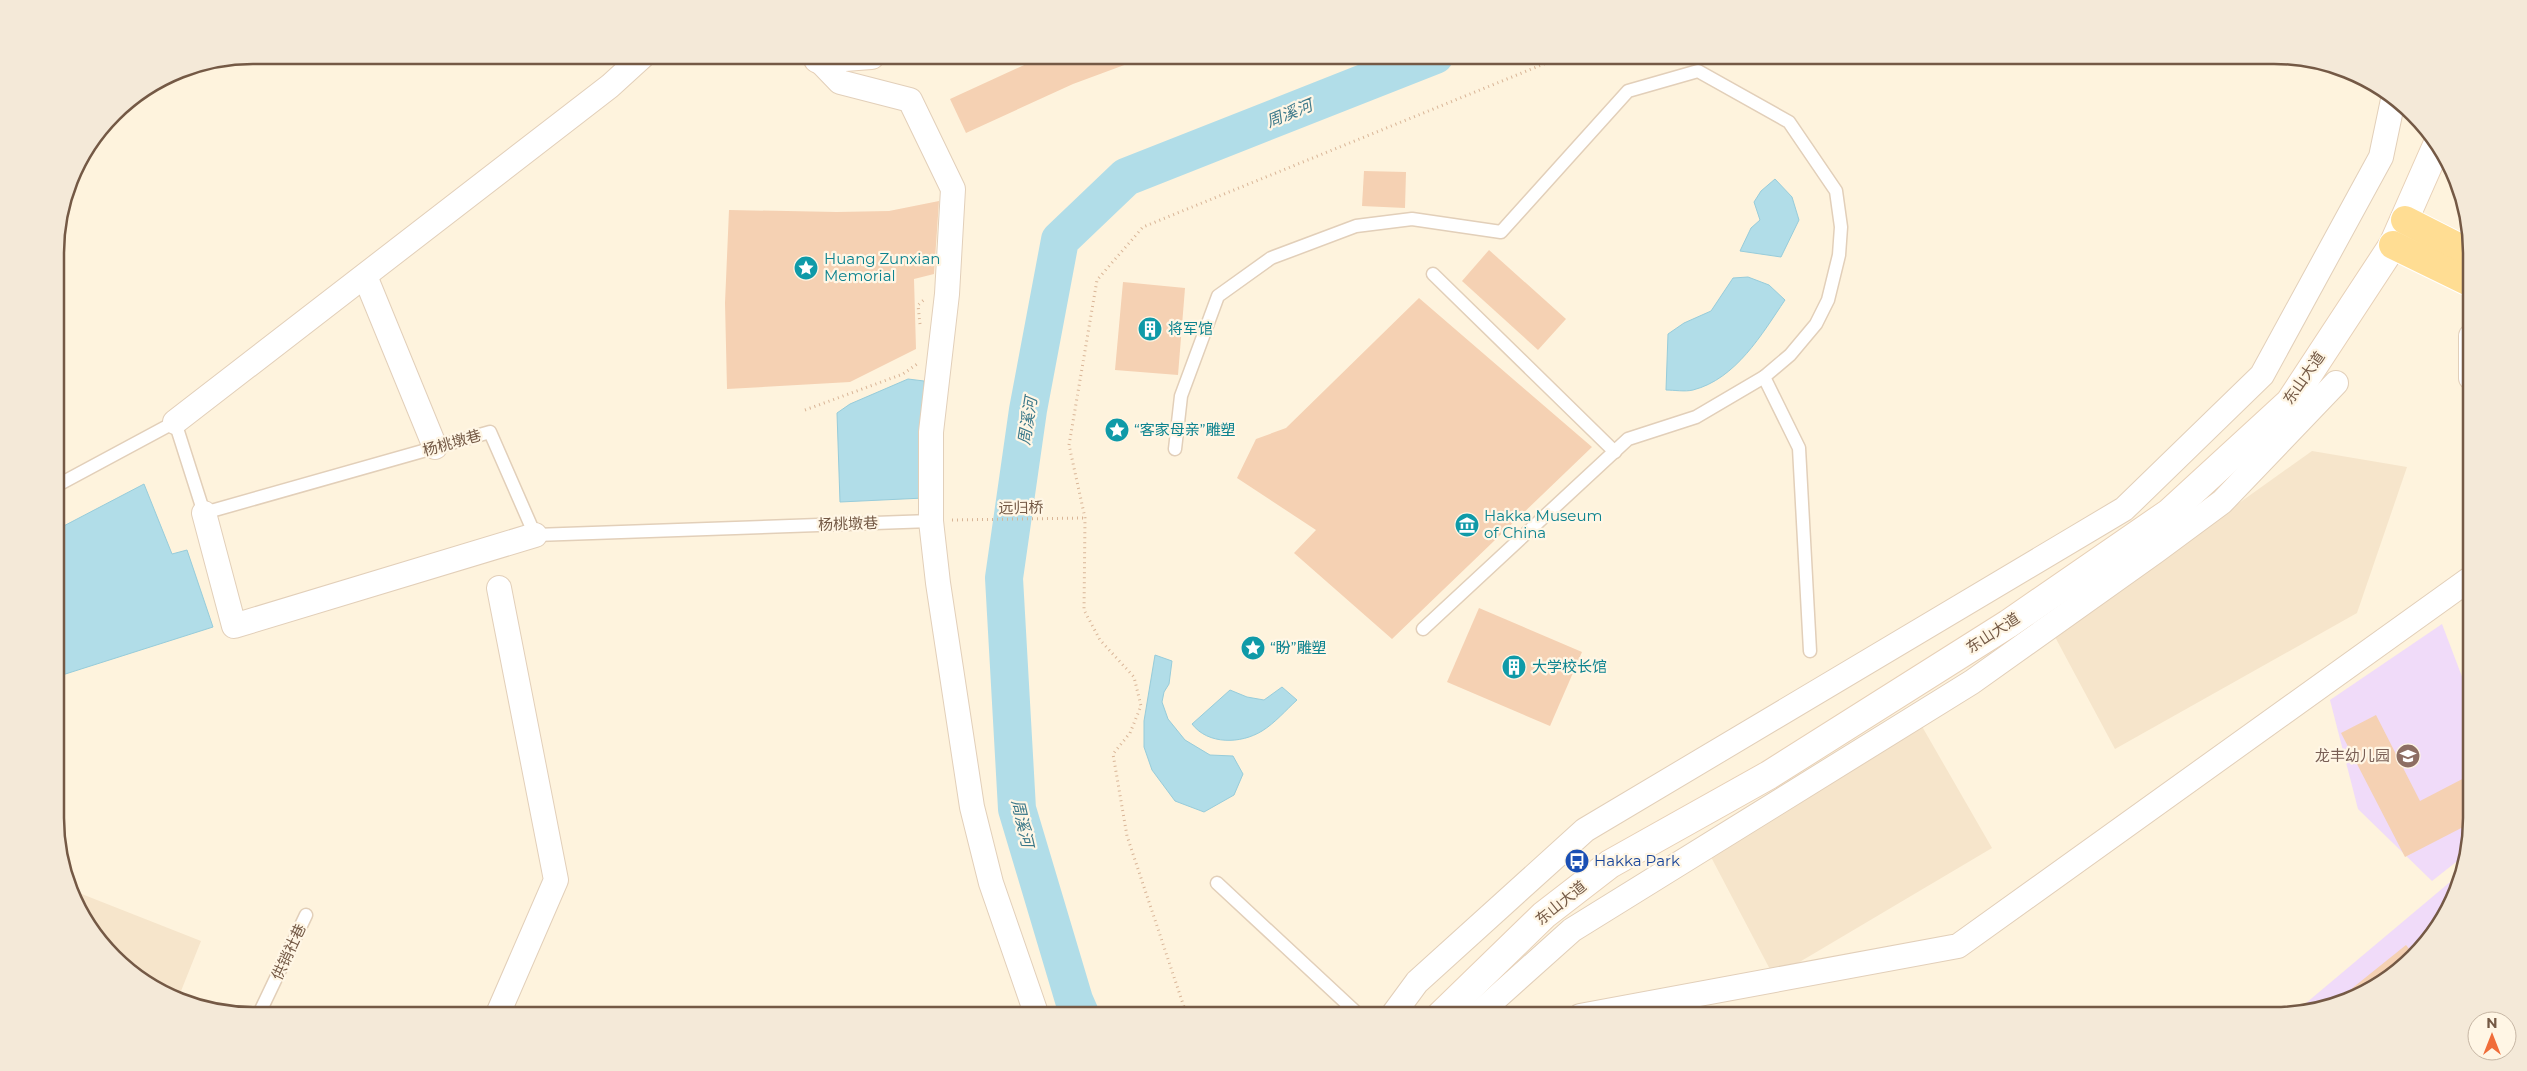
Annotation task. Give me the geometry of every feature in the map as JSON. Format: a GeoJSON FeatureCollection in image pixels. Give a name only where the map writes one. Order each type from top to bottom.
{"type":"FeatureCollection","features":[{"type":"Feature","properties":{"kind":"main road","name":"东山大道"},"geometry":{"type":"LineString","coordinates":[[1449,1007],[1544,915],[1610,864],[1769,775],[2008,624],[2169,513],[2290,402],[2393,245],[2434,152]]}},
{"type":"Feature","properties":{"kind":"main road"},"geometry":{"type":"LineString","coordinates":[[2405,220],[2463,249]]}},
{"type":"Feature","properties":{"kind":"main road"},"geometry":{"type":"LineString","coordinates":[[2393,245],[2463,280]]}},
{"type":"Feature","properties":{"kind":"street"},"geometry":{"type":"LineString","coordinates":[[175,422],[610,86],[634,64]]}},
{"type":"Feature","properties":{"kind":"street"},"geometry":{"type":"LineString","coordinates":[[823,64],[840,82],[910,100],[953,189],[947,294],[931,432],[931,521],[938,583],[972,807],[991,883],[1034,1007]]}},
{"type":"Feature","properties":{"kind":"street"},"geometry":{"type":"LineString","coordinates":[[1399,1007],[1417,982],[1585,830],[2124,509],[2262,375],[2381,157],[2392,105]]}},
{"type":"Feature","properties":{"kind":"street"},"geometry":{"type":"LineString","coordinates":[[364,276],[435,447]]}},
{"type":"Feature","properties":{"kind":"street"},"geometry":{"type":"LineString","coordinates":[[1486,1007],[1572,930],[1972,682],[2156,551],[2222,502],[2336,383]]}},
{"type":"Feature","properties":{"kind":"street"},"geometry":{"type":"LineString","coordinates":[[204,513],[234,626],[535,535]]}},
{"type":"Feature","properties":{"kind":"street"},"geometry":{"type":"LineString","coordinates":[[1629,1007],[1958,946],[2463,584]]}},
{"type":"Feature","properties":{"kind":"street"},"geometry":{"type":"LineString","coordinates":[[499,588],[556,880],[501,1007]]}},
{"type":"Feature","properties":{"kind":"lane"},"geometry":{"type":"LineString","coordinates":[[1175,449],[1181,396],[1218,296],[1271,258],[1356,226],[1412,219],[1501,232],[1628,91],[1698,71],[1789,122],[1836,192],[1841,227],[1838,255],[1828,300],[1816,324],[1797,347],[1764,377],[1696,417],[1628,440],[1423,629]]}},
{"type":"Feature","properties":{"kind":"lane"},"geometry":{"type":"LineString","coordinates":[[1433,274],[1615,452]]}},
{"type":"Feature","properties":{"kind":"lane"},"geometry":{"type":"LineString","coordinates":[[1764,377],[1798,448],[1810,651]]}},
{"type":"Feature","properties":{"kind":"lane"},"geometry":{"type":"LineString","coordinates":[[64,482],[175,422],[204,513]]}},
{"type":"Feature","properties":{"kind":"lane","name":"杨桃墩巷"},"geometry":{"type":"LineString","coordinates":[[204,513],[490,432],[535,535],[931,521]]}},
{"type":"Feature","properties":{"kind":"lane"},"geometry":{"type":"LineString","coordinates":[[1217,883],[1350,1007]]}},
{"type":"Feature","properties":{"kind":"lane","name":"供销社巷"},"geometry":{"type":"LineString","coordinates":[[262,1007],[306,915]]}},
{"type":"Feature","properties":{"kind":"path"},"geometry":{"type":"LineString","coordinates":[[1184,1007],[1127,836],[1113,754],[1130,733],[1141,706],[1134,677],[1100,640],[1084,610],[1086,518],[1069,445],[1097,280],[1143,227],[1544,64]]}},
{"type":"Feature","properties":{"kind":"path"},"geometry":{"type":"LineString","coordinates":[[921,332],[918,305],[931,293]]}},
{"type":"Feature","properties":{"kind":"path"},"geometry":{"type":"LineString","coordinates":[[805,410],[903,374],[924,359]]}},
{"type":"Feature","properties":{"kind":"path","name":"远归桥"},"geometry":{"type":"LineString","coordinates":[[958,520],[1086,518]]}},
{"type":"Feature","properties":{"kind":"shaded area"},"geometry":{"type":"Polygon","coordinates":[[[2312,451],[2407,467],[2357,613],[2115,749],[2054,635],[2312,451]]]}},
{"type":"Feature","properties":{"kind":"shaded area","name":"龙丰幼儿园"},"geometry":{"type":"Polygon","coordinates":[[[2442,624],[2463,679],[2463,831],[2459,860],[2432,881],[2358,809],[2330,700],[2442,624]]]}},
{"type":"Feature","properties":{"kind":"shaded area"},"geometry":{"type":"Polygon","coordinates":[[[1916,716],[1992,848],[1774,977],[1701,838],[1916,716]]]}},
{"type":"Feature","properties":{"kind":"shaded area"},"geometry":{"type":"Polygon","coordinates":[[[2453,880],[2438,913],[2416,943],[2399,960],[2358,988],[2323,1001],[2303,1005],[2453,880]]]}},
{"type":"Feature","properties":{"kind":"shaded area"},"geometry":{"type":"Polygon","coordinates":[[[79,893],[201,941],[180,993],[158,982],[119,952],[89,913],[79,893]]]}},
{"type":"Feature","properties":{"kind":"water"},"geometry":{"type":"Polygon","coordinates":[[[1775,179],[1792,197],[1799,220],[1781,257],[1740,251],[1751,228],[1760,220],[1754,202],[1761,191],[1775,179]]]}},
{"type":"Feature","properties":{"kind":"water"},"geometry":{"type":"Polygon","coordinates":[[[1748,277],[1769,285],[1785,300],[1757,341],[1735,366],[1708,384],[1690,391],[1666,390],[1668,334],[1684,323],[1711,311],[1733,278],[1748,277]]]}},
{"type":"Feature","properties":{"kind":"water"},"geometry":{"type":"Polygon","coordinates":[[[908,379],[924,381],[924,498],[840,502],[837,413],[850,404],[908,379]]]}},
{"type":"Feature","properties":{"kind":"water"},"geometry":{"type":"Polygon","coordinates":[[[144,484],[172,554],[187,550],[213,627],[64,674],[64,526],[144,484]]]}},
{"type":"Feature","properties":{"kind":"water"},"geometry":{"type":"Polygon","coordinates":[[[1155,655],[1172,661],[1169,684],[1164,692],[1162,702],[1168,719],[1185,740],[1210,755],[1233,756],[1243,774],[1234,795],[1204,812],[1175,801],[1152,770],[1144,747],[1144,721],[1155,655]]]}},
{"type":"Feature","properties":{"kind":"water"},"geometry":{"type":"Polygon","coordinates":[[[1282,687],[1297,700],[1271,724],[1254,735],[1235,740],[1216,739],[1199,731],[1192,724],[1230,690],[1247,697],[1264,700],[1282,687]]]}},
{"type":"Feature","properties":{"kind":"building"},"geometry":{"type":"Polygon","coordinates":[[[1026,64],[1127,64],[1073,84],[966,133],[950,99],[1026,64]]]}},
{"type":"Feature","properties":{"kind":"building"},"geometry":{"type":"Polygon","coordinates":[[[1364,171],[1406,172],[1405,208],[1362,206],[1364,171]]]}},
{"type":"Feature","properties":{"kind":"building"},"geometry":{"type":"Polygon","coordinates":[[[939,201],[934,274],[914,279],[916,349],[850,382],[727,389],[725,303],[729,210],[889,211],[939,201]]]}},
{"type":"Feature","properties":{"kind":"building"},"geometry":{"type":"Polygon","coordinates":[[[1489,250],[1566,319],[1538,350],[1462,281],[1489,250]]]}},
{"type":"Feature","properties":{"kind":"building","name":"将军馆"},"geometry":{"type":"Polygon","coordinates":[[[1123,282],[1185,288],[1178,375],[1115,370],[1123,282]]]}},
{"type":"Feature","properties":{"kind":"building"},"geometry":{"type":"Polygon","coordinates":[[[1419,298],[1592,447],[1392,639],[1294,553],[1316,530],[1237,478],[1256,439],[1286,428],[1419,298]]]}},
{"type":"Feature","properties":{"kind":"building","name":"大学校长馆"},"geometry":{"type":"Polygon","coordinates":[[[1479,608],[1582,652],[1550,726],[1447,682],[1479,608]]]}},
{"type":"Feature","properties":{"kind":"building"},"geometry":{"type":"Polygon","coordinates":[[[2376,715],[2420,801],[2463,779],[2463,827],[2405,857],[2341,733],[2376,715]]]}},
{"type":"Feature","properties":{"kind":"building"},"geometry":{"type":"Polygon","coordinates":[[[2406,945],[2410,950],[2369,982],[2346,993],[2406,945]]]}},
{"type":"Feature","properties":{"kind":"waterway","name":"周溪河"},"geometry":{"type":"LineString","coordinates":[[1077,1007],[1017,809],[1004,578],[1028,410],[1060,240],[1126,177],[1412,64]]}},
{"type":"Feature","properties":{"kind":"place","name":"Huang Zunxian Memorial"},"geometry":{"type":"Point","coordinates":[806,268]}},
{"type":"Feature","properties":{"kind":"place","name":"将军馆"},"geometry":{"type":"Point","coordinates":[1150,329]}},
{"type":"Feature","properties":{"kind":"place","name":"“客家母亲”雕塑"},"geometry":{"type":"Point","coordinates":[1117,430]}},
{"type":"Feature","properties":{"kind":"place","name":"Hakka Museum of China"},"geometry":{"type":"Point","coordinates":[1467,525]}},
{"type":"Feature","properties":{"kind":"place","name":"“盼”雕塑"},"geometry":{"type":"Point","coordinates":[1253,648]}},
{"type":"Feature","properties":{"kind":"place","name":"大学校长馆"},"geometry":{"type":"Point","coordinates":[1514,667]}},
{"type":"Feature","properties":{"kind":"place","name":"龙丰幼儿园"},"geometry":{"type":"Point","coordinates":[2408,756]}},
{"type":"Feature","properties":{"kind":"place","name":"Hakka Park"},"geometry":{"type":"Point","coordinates":[1577,861]}}]}
